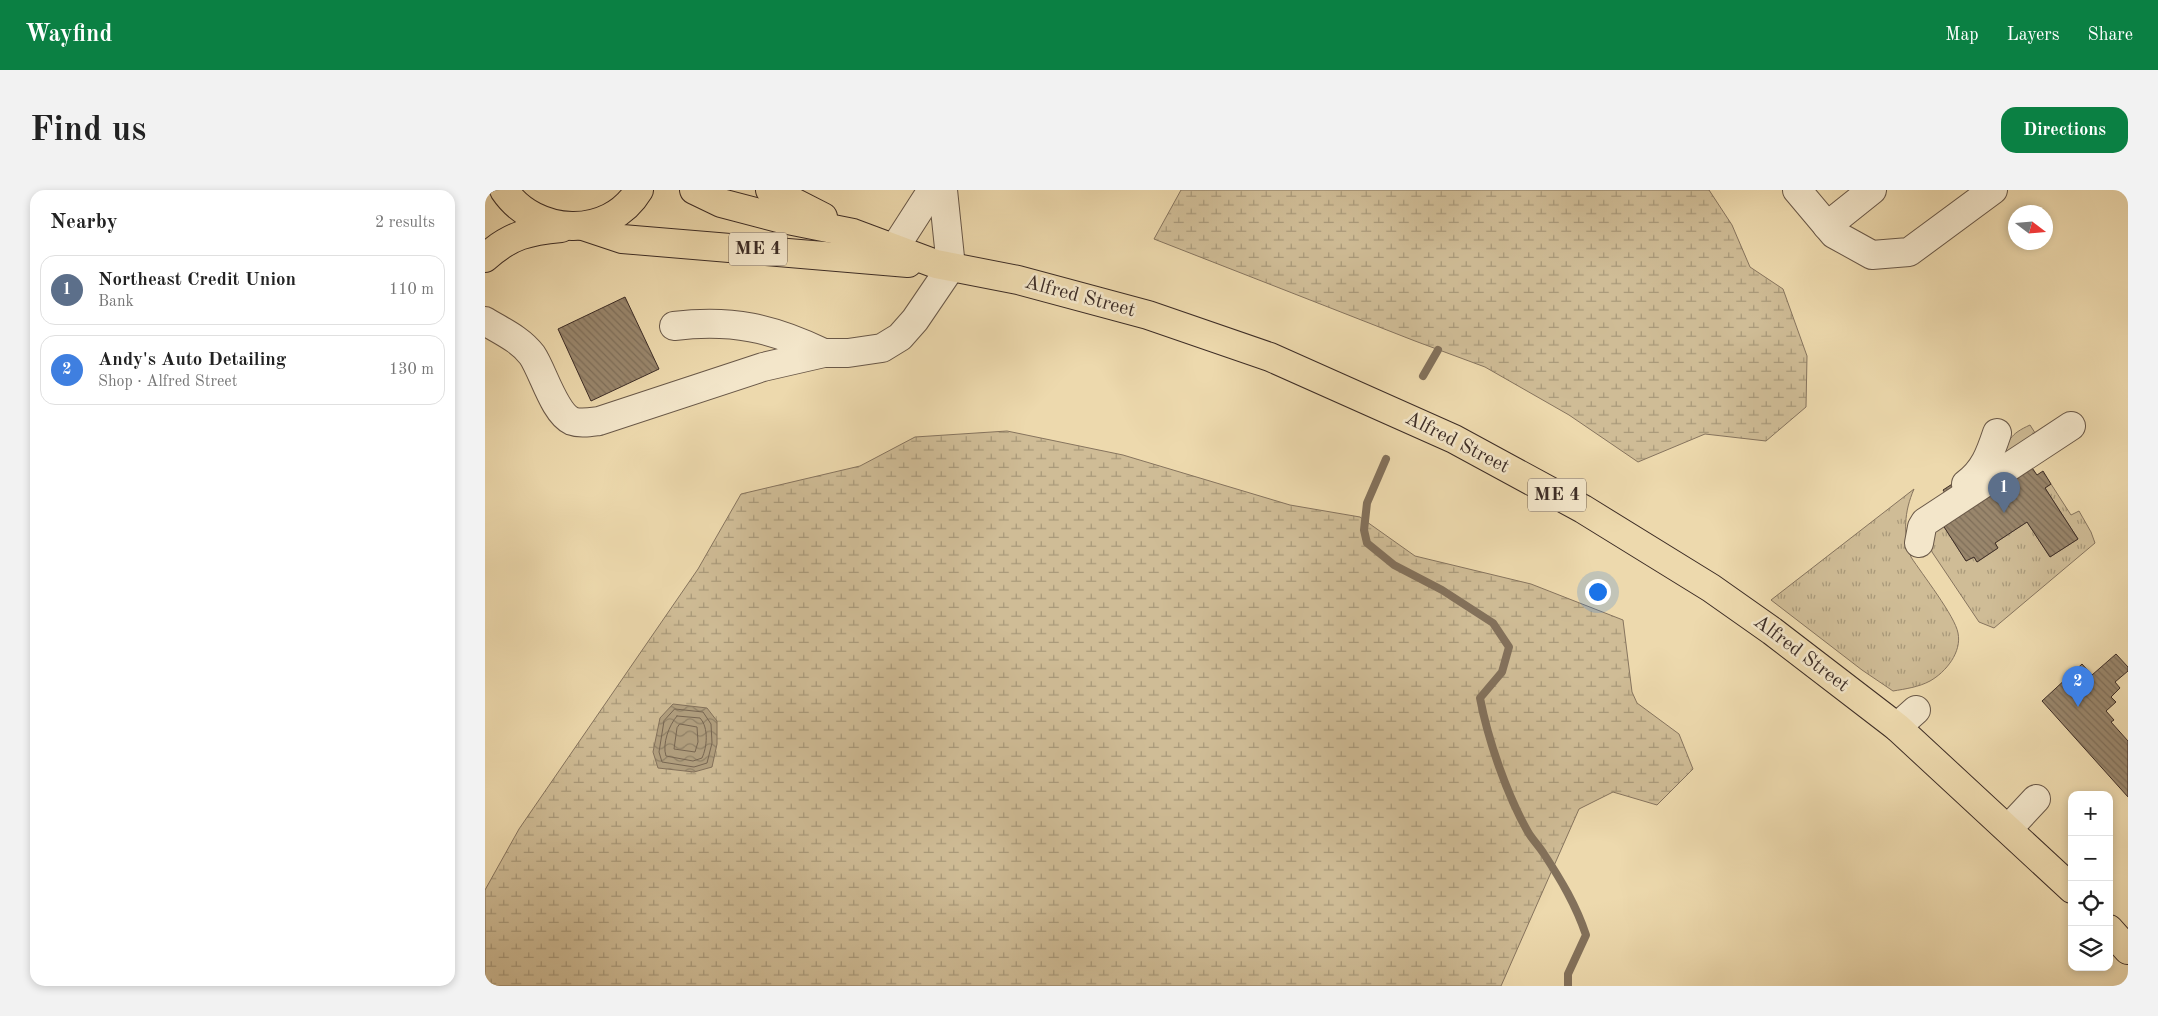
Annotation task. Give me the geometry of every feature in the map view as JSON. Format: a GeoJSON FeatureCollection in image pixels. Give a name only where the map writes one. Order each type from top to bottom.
{"type":"FeatureCollection","features":[{"type":"Feature","properties":{"kind":"main road","name":"ME 4"},"geometry":{"type":"LineString","coordinates":[[504,190],[517,205],[531,216],[547,223],[563,226],[583,226]]}},
{"type":"Feature","properties":{"kind":"main road"},"geometry":{"type":"LineString","coordinates":[[485,258],[511,238],[530,231],[583,226],[595,223],[613,215],[629,203],[639,190]]}},
{"type":"Feature","properties":{"kind":"main road","name":"Alfred Street"},"geometry":{"type":"LineString","coordinates":[[694,190],[721,203],[778,218],[853,233],[943,265],[1018,280],[1148,314],[1270,357],[1454,439],[1583,509],[1711,588],[1771,631],[1906,718],[2008,828],[2068,885]]}},
{"type":"Feature","properties":{"kind":"main road"},"geometry":{"type":"LineString","coordinates":[[770,190],[853,233]]}},
{"type":"Feature","properties":{"kind":"main road","name":"Alfred Street"},"geometry":{"type":"LineString","coordinates":[[583,226],[622,239],[802,253],[884,262],[943,265]]}},
{"type":"Feature","properties":{"kind":"main road"},"geometry":{"type":"LineString","coordinates":[[2113,933],[2128,950]]}},
{"type":"Feature","properties":{"kind":"lane"},"geometry":{"type":"LineString","coordinates":[[894,249],[932,190]]}},
{"type":"Feature","properties":{"kind":"lane"},"geometry":{"type":"LineString","coordinates":[[485,321],[522,343],[533,356],[562,413],[571,421],[581,423],[599,421],[763,367],[824,353],[848,353],[882,348],[899,337],[925,307],[943,265],[943,190]]}},
{"type":"Feature","properties":{"kind":"lane"},"geometry":{"type":"LineString","coordinates":[[1797,190],[1834,234],[1872,255],[1909,252],[1993,190]]}},
{"type":"Feature","properties":{"kind":"lane"},"geometry":{"type":"LineString","coordinates":[[1827,226],[1872,190]]}},
{"type":"Feature","properties":{"kind":"lane"},"geometry":{"type":"LineString","coordinates":[[675,326],[706,322],[734,324],[791,337],[824,353]]}},
{"type":"Feature","properties":{"kind":"lane"},"geometry":{"type":"LineString","coordinates":[[1997,433],[1990,455],[1981,471],[1932,509],[1922,532],[2005,469],[2071,426]]}},
{"type":"Feature","properties":{"kind":"lane"},"geometry":{"type":"LineString","coordinates":[[1974,478],[1989,472],[2005,469]]}},
{"type":"Feature","properties":{"kind":"lane"},"geometry":{"type":"LineString","coordinates":[[2008,828],[2036,799]]}},
{"type":"Feature","properties":{"kind":"green space"},"geometry":{"type":"Polygon","coordinates":[[[1181,190],[1709,190],[1732,225],[1750,267],[1783,289],[1807,356],[1806,407],[1766,441],[1705,434],[1638,462],[1569,415],[1485,367],[1154,239],[1181,190]]]}},
{"type":"Feature","properties":{"kind":"green space"},"geometry":{"type":"Polygon","coordinates":[[[2030,425],[2037,436],[2001,460],[2011,438],[2018,431],[2030,425]]]}},
{"type":"Feature","properties":{"kind":"green space"},"geometry":{"type":"Polygon","coordinates":[[[1007,431],[1123,455],[1290,505],[1360,517],[1415,556],[1531,584],[1623,620],[1632,692],[1637,703],[1679,734],[1693,769],[1657,805],[1613,792],[1579,809],[1501,986],[485,986],[485,890],[519,829],[698,569],[741,494],[860,466],[915,437],[1007,431]]]}},
{"type":"Feature","properties":{"kind":"green space"},"geometry":{"type":"Polygon","coordinates":[[[2051,484],[2071,515],[2079,511],[2095,543],[1994,628],[1979,622],[1932,552],[1930,544],[1939,519],[1966,561],[1974,557],[1977,562],[1998,548],[1995,543],[2027,522],[2050,557],[2078,539],[2045,488],[2051,484]]]}},
{"type":"Feature","properties":{"kind":"green space"},"geometry":{"type":"Polygon","coordinates":[[[1914,489],[1908,506],[1906,523],[1908,548],[1911,557],[1951,616],[1956,626],[1959,640],[1958,647],[1951,661],[1936,677],[1912,688],[1893,691],[1862,670],[1771,600],[1914,489]]]}},
{"type":"Feature","properties":{"kind":"water"},"geometry":{"type":"Polygon","coordinates":[[[673,704],[707,708],[717,721],[717,744],[712,767],[694,772],[658,768],[653,752],[660,718],[673,704]]]}},
{"type":"Feature","properties":{"kind":"building"},"geometry":{"type":"Polygon","coordinates":[[[625,297],[659,369],[591,401],[558,329],[625,297]]]}},
{"type":"Feature","properties":{"kind":"building"},"geometry":{"type":"Polygon","coordinates":[[[2028,462],[2037,475],[2043,471],[2051,484],[2045,488],[2078,539],[2050,557],[2027,522],[1995,543],[1998,548],[1977,562],[1974,557],[1966,561],[1939,519],[1955,508],[1943,490],[1963,477],[2028,462]]]}},
{"type":"Feature","properties":{"kind":"building"},"geometry":{"type":"Polygon","coordinates":[[[2116,654],[2128,667],[2128,671],[2115,682],[2120,688],[2111,697],[2116,702],[2106,711],[2114,720],[2111,722],[2128,741],[2128,797],[2042,701],[2082,664],[2092,675],[2116,654]]]}},
{"type":"Feature","properties":{"kind":"waterway"},"geometry":{"type":"LineString","coordinates":[[1423,376],[1438,350]]}},
{"type":"Feature","properties":{"kind":"waterway"},"geometry":{"type":"LineString","coordinates":[[1386,459],[1367,503],[1364,530],[1367,543],[1394,565],[1442,590],[1493,623],[1509,647],[1502,672],[1480,698],[1493,749],[1520,817],[1568,893],[1586,935],[1568,974],[1568,986]]}},
{"type":"Feature","properties":{"kind":"place","name":"Northeast Credit Union"},"geometry":{"type":"Point","coordinates":[2004,513]}},
{"type":"Feature","properties":{"kind":"place","name":"Andy's Auto Detailing"},"geometry":{"type":"Point","coordinates":[2078,707]}}]}
